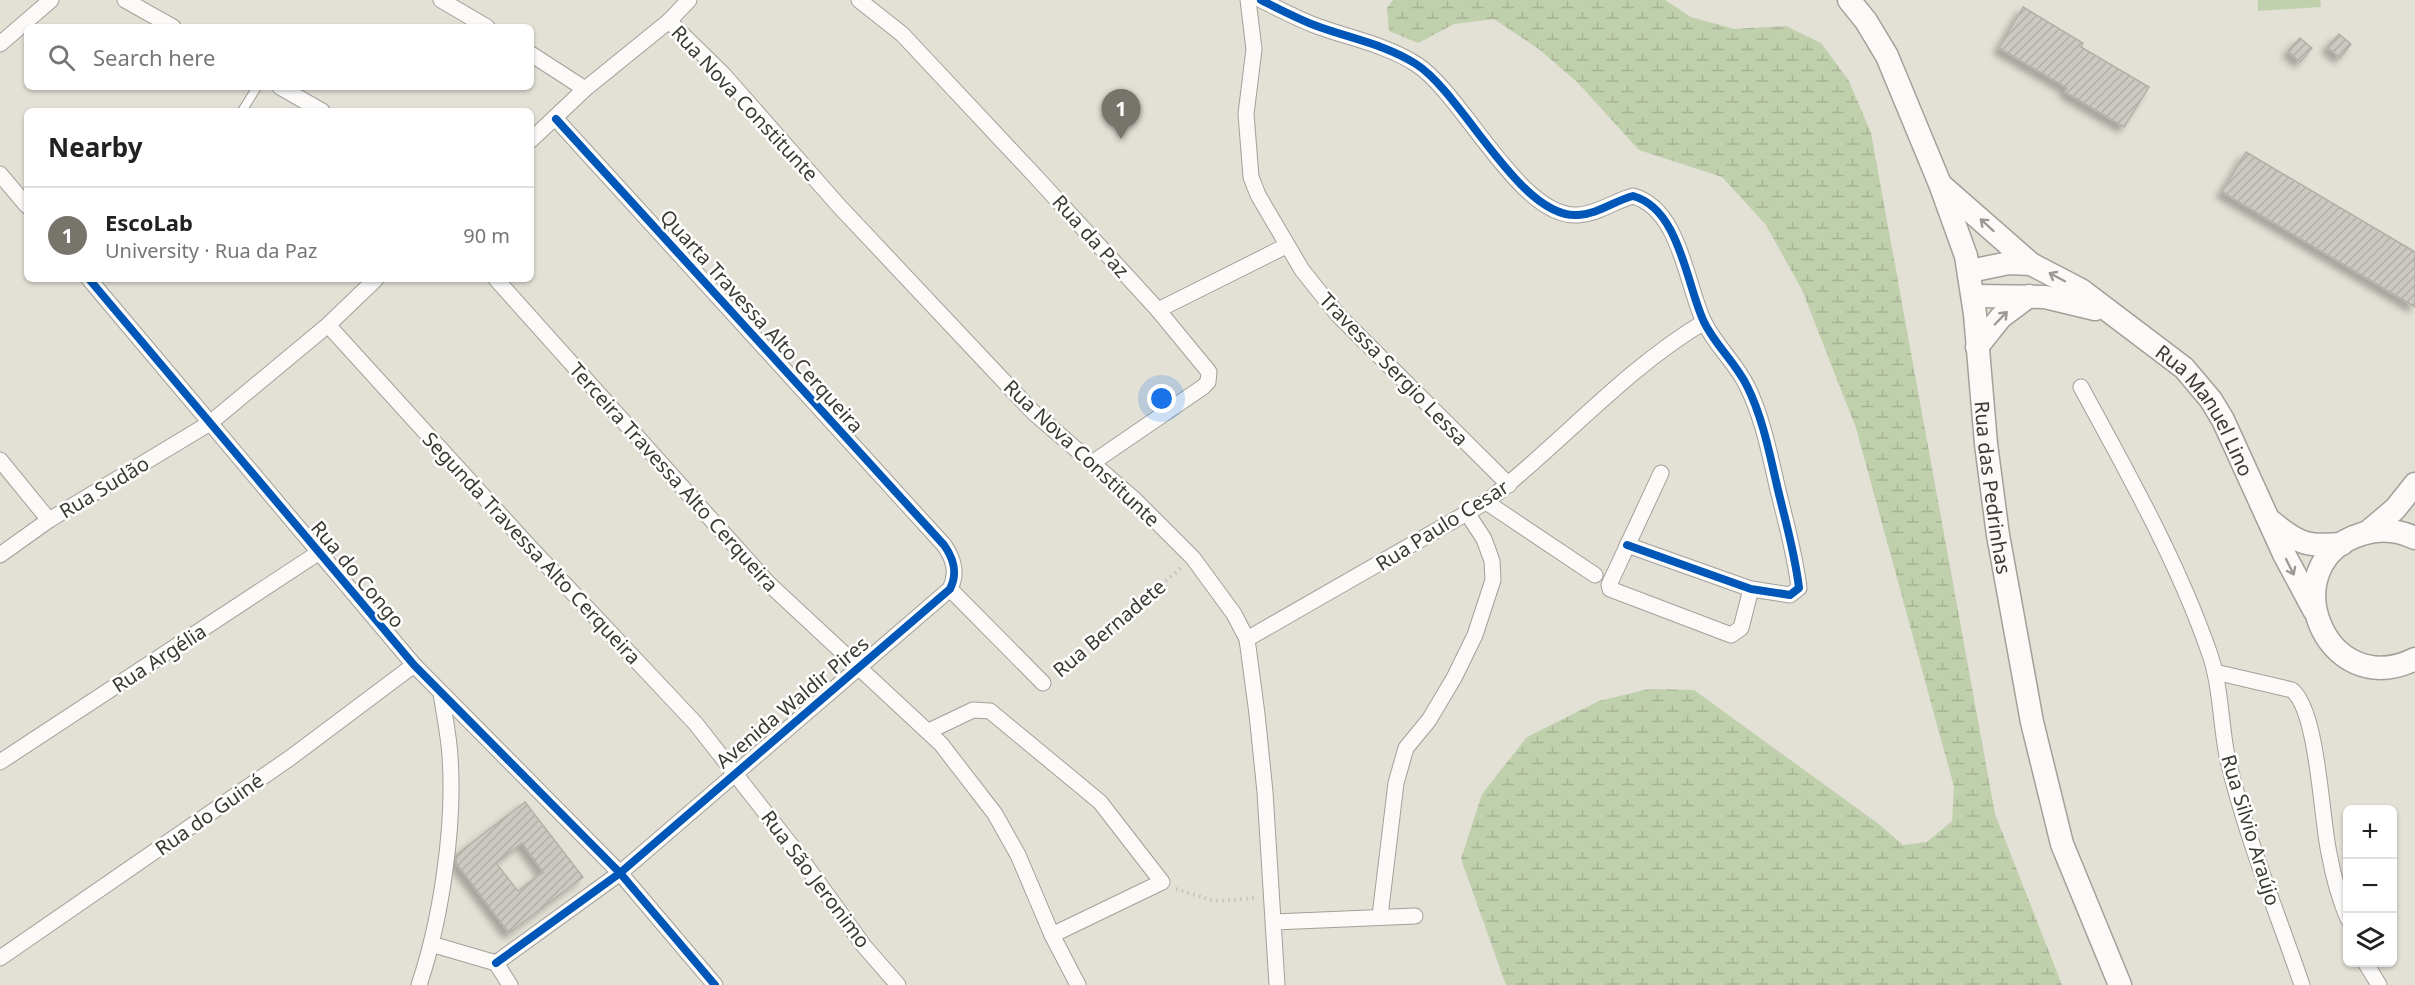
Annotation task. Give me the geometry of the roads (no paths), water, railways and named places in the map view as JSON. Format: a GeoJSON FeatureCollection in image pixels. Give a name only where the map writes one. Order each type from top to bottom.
{"type":"FeatureCollection","features":[{"type":"Feature","properties":{"kind":"main road","name":"Rua das Pedrinhas"},"geometry":{"type":"LineString","coordinates":[[1849,0],[1866,21],[1887,56],[1940,184],[1970,271],[1998,535],[2041,763],[2062,844],[2120,985]]}},
{"type":"Feature","properties":{"kind":"main road"},"geometry":{"type":"LineString","coordinates":[[1940,184],[2031,264]]}},
{"type":"Feature","properties":{"kind":"main road","name":"Rua Manuel Lino"},"geometry":{"type":"LineString","coordinates":[[1970,271],[2009,263],[2031,264],[2080,290],[2169,355],[2211,400],[2235,443],[2288,564],[2314,610],[2324,635],[2337,650],[2354,662],[2380,668],[2394,667],[2415,659]]}},
{"type":"Feature","properties":{"kind":"main road","name":"Rua Manuel Lino"},"geometry":{"type":"LineString","coordinates":[[1973,296],[2029,296],[2070,301],[2116,317]]}},
{"type":"Feature","properties":{"kind":"main road"},"geometry":{"type":"LineString","coordinates":[[1977,346],[2001,317],[2029,296]]}},
{"type":"Feature","properties":{"kind":"main road"},"geometry":{"type":"LineString","coordinates":[[2271,522],[2301,543],[2318,546],[2342,544],[2369,531],[2395,509],[2415,484]]}},
{"type":"Feature","properties":{"kind":"main road"},"geometry":{"type":"LineString","coordinates":[[2369,531],[2395,531],[2415,538]]}},
{"type":"Feature","properties":{"kind":"main road"},"geometry":{"type":"LineString","coordinates":[[2314,610],[2316,580],[2322,566],[2342,544]]}},
{"type":"Feature","properties":{"kind":"street"},"geometry":{"type":"LineString","coordinates":[[0,44],[51,0]]}},
{"type":"Feature","properties":{"kind":"street"},"geometry":{"type":"LineString","coordinates":[[125,0],[168,24]]}},
{"type":"Feature","properties":{"kind":"street"},"geometry":{"type":"LineString","coordinates":[[441,0],[482,24]]}},
{"type":"Feature","properties":{"kind":"street"},"geometry":{"type":"LineString","coordinates":[[534,137],[585,89],[669,21],[689,0]]}},
{"type":"Feature","properties":{"kind":"street","name":"Rua da Paz"},"geometry":{"type":"LineString","coordinates":[[859,0],[902,34],[1158,310],[1209,372],[1208,382],[1092,463]]}},
{"type":"Feature","properties":{"kind":"street","name":"Travessa Sergio Lessa"},"geometry":{"type":"LineString","coordinates":[[1248,0],[1254,49],[1246,114],[1251,177],[1286,246],[1338,315],[1509,485]]}},
{"type":"Feature","properties":{"kind":"street"},"geometry":{"type":"LineString","coordinates":[[1261,0],[1316,26],[1395,52],[1428,72],[1447,92],[1464,117],[1504,165],[1541,203],[1575,216],[1591,214],[1633,196],[1651,203],[1661,215],[1675,242],[1704,322],[1738,371],[1752,397],[1768,448],[1794,551],[1799,588],[1790,595],[1751,589],[1627,545]]}},
{"type":"Feature","properties":{"kind":"street","name":"Rua Nova Constitunte"},"geometry":{"type":"LineString","coordinates":[[669,21],[723,75],[839,206],[945,315],[1033,412],[1154,518],[1193,558],[1234,614],[1247,639],[1265,792],[1277,985]]}},
{"type":"Feature","properties":{"kind":"street"},"geometry":{"type":"LineString","coordinates":[[534,56],[585,89]]}},
{"type":"Feature","properties":{"kind":"street"},"geometry":{"type":"LineString","coordinates":[[285,90],[317,108]]}},
{"type":"Feature","properties":{"kind":"street","name":"Quarta Travessa Alto Cerqueira"},"geometry":{"type":"LineString","coordinates":[[556,119],[944,544],[951,555],[955,573],[950,589]]}},
{"type":"Feature","properties":{"kind":"street"},"geometry":{"type":"LineString","coordinates":[[0,174],[24,202]]}},
{"type":"Feature","properties":{"kind":"street"},"geometry":{"type":"LineString","coordinates":[[1158,310],[1286,246]]}},
{"type":"Feature","properties":{"kind":"street","name":"Rua do Congo"},"geometry":{"type":"LineString","coordinates":[[92,282],[318,554],[414,665],[620,873],[715,985]]}},
{"type":"Feature","properties":{"kind":"street","name":"Rua Sudão"},"geometry":{"type":"LineString","coordinates":[[0,555],[49,520],[210,423],[328,325],[373,282]]}},
{"type":"Feature","properties":{"kind":"street","name":"Terceira Travessa Alto Cerqueira"},"geometry":{"type":"LineString","coordinates":[[499,282],[727,540],[768,583],[929,731],[995,813],[1018,855],[1052,936],[1078,985]]}},
{"type":"Feature","properties":{"kind":"street","name":"Rua Paulo Cesar"},"geometry":{"type":"LineString","coordinates":[[1247,639],[1486,502],[1509,485],[1637,367],[1704,322]]}},
{"type":"Feature","properties":{"kind":"street","name":"Segunda Travessa Alto Cerqueira"},"geometry":{"type":"LineString","coordinates":[[328,325],[526,543],[696,724],[735,772]]}},
{"type":"Feature","properties":{"kind":"street","name":"Rua Silvio Araújo"},"geometry":{"type":"LineString","coordinates":[[2081,387],[2144,504],[2207,646],[2215,672],[2227,755],[2243,813],[2262,878],[2302,985]]}},
{"type":"Feature","properties":{"kind":"street"},"geometry":{"type":"LineString","coordinates":[[0,460],[49,520]]}},
{"type":"Feature","properties":{"kind":"street"},"geometry":{"type":"LineString","coordinates":[[1661,473],[1609,585],[1615,592],[1731,635],[1741,628],[1751,589]]}},
{"type":"Feature","properties":{"kind":"street"},"geometry":{"type":"LineString","coordinates":[[1486,502],[1595,576]]}},
{"type":"Feature","properties":{"kind":"street"},"geometry":{"type":"LineString","coordinates":[[1380,916],[1396,783],[1406,748],[1429,720],[1454,678],[1475,635],[1493,580],[1491,561],[1484,539],[1467,513]]}},
{"type":"Feature","properties":{"kind":"street","name":"Rua Argélia"},"geometry":{"type":"LineString","coordinates":[[0,762],[318,554]]}},
{"type":"Feature","properties":{"kind":"street","name":"Avenida Waldir Pires"},"geometry":{"type":"LineString","coordinates":[[496,963],[620,873],[950,589]]}},
{"type":"Feature","properties":{"kind":"street","name":"Rua Bernadete"},"geometry":{"type":"LineString","coordinates":[[950,589],[1043,683]]}},
{"type":"Feature","properties":{"kind":"street","name":"Rua do Guiné"},"geometry":{"type":"LineString","coordinates":[[0,958],[290,758],[414,665]]}},
{"type":"Feature","properties":{"kind":"street"},"geometry":{"type":"LineString","coordinates":[[2215,672],[2292,690],[2300,697],[2313,747],[2328,852],[2346,913]]}},
{"type":"Feature","properties":{"kind":"street"},"geometry":{"type":"LineString","coordinates":[[419,985],[431,944],[445,861],[450,810],[450,757],[441,693]]}},
{"type":"Feature","properties":{"kind":"street"},"geometry":{"type":"LineString","coordinates":[[929,731],[973,710],[990,711],[1100,802],[1162,882],[1052,936]]}},
{"type":"Feature","properties":{"kind":"street","name":"Rua São Jeronimo"},"geometry":{"type":"LineString","coordinates":[[735,772],[864,946],[898,985]]}},
{"type":"Feature","properties":{"kind":"street"},"geometry":{"type":"LineString","coordinates":[[1274,922],[1414,916]]}},
{"type":"Feature","properties":{"kind":"street"},"geometry":{"type":"LineString","coordinates":[[431,944],[496,963],[510,985]]}},
{"type":"Feature","properties":{"kind":"street"},"geometry":{"type":"LineString","coordinates":[[2368,967],[2379,985]]}},
{"type":"Feature","properties":{"kind":"lane"},"geometry":{"type":"LineString","coordinates":[[244,108],[255,90]]}},
{"type":"Feature","properties":{"kind":"place","name":"EscoLab"},"geometry":{"type":"Point","coordinates":[1121,139]}}]}
